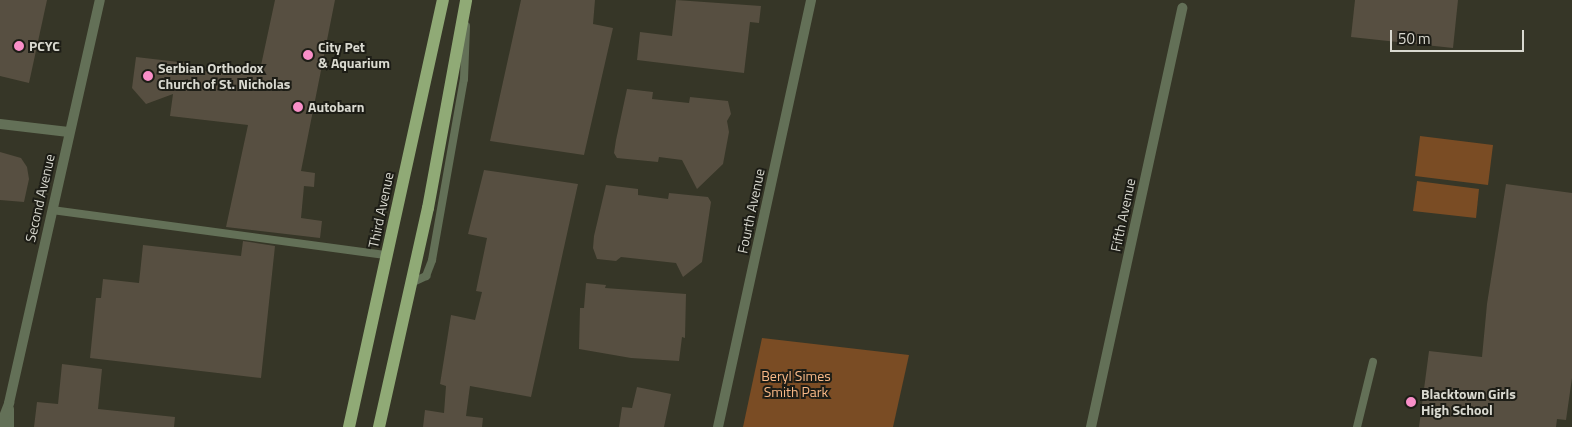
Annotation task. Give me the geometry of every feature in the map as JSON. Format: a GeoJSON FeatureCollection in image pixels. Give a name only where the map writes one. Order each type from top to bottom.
{"type":"FeatureCollection","features":[{"type":"Feature","properties":{"kind":"main road","name":"Third Avenue"},"geometry":{"type":"LineString","coordinates":[[349,427],[443,0]]}},
{"type":"Feature","properties":{"kind":"main road"},"geometry":{"type":"LineString","coordinates":[[379,427],[411,283],[466,2]]}},
{"type":"Feature","properties":{"kind":"street","name":"Second Avenue"},"geometry":{"type":"LineString","coordinates":[[0,427],[9,403],[100,0]]}},
{"type":"Feature","properties":{"kind":"street","name":"Fourth Avenue"},"geometry":{"type":"LineString","coordinates":[[718,427],[811,0]]}},
{"type":"Feature","properties":{"kind":"street","name":"Fifth Avenue"},"geometry":{"type":"LineString","coordinates":[[1091,427],[1182,8]]}},
{"type":"Feature","properties":{"kind":"street"},"geometry":{"type":"LineString","coordinates":[[0,124],[70,132]]}},
{"type":"Feature","properties":{"kind":"street","name":"Second Avenue"},"geometry":{"type":"LineString","coordinates":[[9,403],[9,427]]}},
{"type":"Feature","properties":{"kind":"lane"},"geometry":{"type":"LineString","coordinates":[[52,210],[387,255]]}},
{"type":"Feature","properties":{"kind":"lane"},"geometry":{"type":"LineString","coordinates":[[1357,427],[1373,362]]}},
{"type":"Feature","properties":{"kind":"green space"},"geometry":{"type":"Polygon","coordinates":[[[1420,136],[1493,145],[1488,185],[1415,176],[1420,136]]]}},
{"type":"Feature","properties":{"kind":"green space"},"geometry":{"type":"Polygon","coordinates":[[[1417,181],[1479,189],[1476,218],[1413,211],[1417,181]]]}},
{"type":"Feature","properties":{"kind":"green space","name":"Beryl Simes Smith Park"},"geometry":{"type":"Polygon","coordinates":[[[762,338],[909,355],[893,427],[743,427],[762,338]]]}},
{"type":"Feature","properties":{"kind":"building","name":"PCYC"},"geometry":{"type":"Polygon","coordinates":[[[0,0],[47,0],[29,83],[0,76],[0,0]]]}},
{"type":"Feature","properties":{"kind":"building"},"geometry":{"type":"Polygon","coordinates":[[[275,0],[335,0],[301,171],[315,173],[314,187],[304,186],[301,218],[322,221],[320,238],[226,227],[248,125],[170,116],[173,94],[146,104],[132,88],[136,57],[187,63],[187,69],[238,74],[239,68],[260,70],[275,0]]]}},
{"type":"Feature","properties":{"kind":"building"},"geometry":{"type":"Polygon","coordinates":[[[521,0],[595,0],[593,24],[613,28],[584,155],[490,141],[521,0]]]}},
{"type":"Feature","properties":{"kind":"building"},"geometry":{"type":"Polygon","coordinates":[[[676,0],[761,6],[759,23],[750,22],[744,73],[637,60],[640,32],[672,36],[676,0]]]}},
{"type":"Feature","properties":{"kind":"building"},"geometry":{"type":"Polygon","coordinates":[[[1355,0],[1458,0],[1453,48],[1351,37],[1355,0]]]}},
{"type":"Feature","properties":{"kind":"building"},"geometry":{"type":"Polygon","coordinates":[[[627,89],[653,92],[652,99],[689,103],[690,97],[728,101],[731,114],[727,121],[729,132],[723,164],[697,189],[682,160],[659,157],[658,162],[617,158],[614,153],[627,89]]]}},
{"type":"Feature","properties":{"kind":"building"},"geometry":{"type":"Polygon","coordinates":[[[0,152],[21,158],[27,167],[29,179],[24,202],[0,200],[0,152]]]}},
{"type":"Feature","properties":{"kind":"building"},"geometry":{"type":"Polygon","coordinates":[[[484,170],[578,184],[531,397],[470,386],[466,416],[483,418],[482,427],[423,427],[425,410],[444,413],[446,386],[440,384],[451,315],[475,320],[482,292],[476,291],[487,238],[468,234],[484,170]]]}},
{"type":"Feature","properties":{"kind":"building"},"geometry":{"type":"Polygon","coordinates":[[[1506,184],[1572,193],[1572,378],[1566,420],[1557,419],[1556,427],[1419,427],[1429,351],[1482,357],[1487,304],[1506,184]]]}},
{"type":"Feature","properties":{"kind":"building"},"geometry":{"type":"Polygon","coordinates":[[[606,185],[638,189],[638,195],[668,199],[669,193],[708,197],[711,202],[702,262],[683,277],[676,263],[621,257],[616,261],[597,259],[593,248],[594,236],[606,185]]]}},
{"type":"Feature","properties":{"kind":"building"},"geometry":{"type":"Polygon","coordinates":[[[243,241],[275,246],[261,378],[90,358],[96,298],[101,298],[103,279],[139,283],[143,245],[241,256],[243,241]]]}},
{"type":"Feature","properties":{"kind":"building"},"geometry":{"type":"Polygon","coordinates":[[[586,283],[606,285],[605,288],[686,294],[685,338],[682,337],[679,361],[631,358],[579,349],[580,308],[584,308],[586,283]]]}},
{"type":"Feature","properties":{"kind":"building"},"geometry":{"type":"Polygon","coordinates":[[[62,364],[102,369],[98,409],[175,417],[174,427],[34,427],[37,402],[58,404],[62,364]]]}},
{"type":"Feature","properties":{"kind":"building"},"geometry":{"type":"Polygon","coordinates":[[[637,387],[671,394],[664,427],[619,427],[622,407],[632,408],[637,387]]]}},
{"type":"Feature","properties":{"kind":"place","name":"PCYC"},"geometry":{"type":"Point","coordinates":[19,46]}},
{"type":"Feature","properties":{"kind":"place","name":"City Pet & Aquarium"},"geometry":{"type":"Point","coordinates":[308,55]}},
{"type":"Feature","properties":{"kind":"place","name":"Serbian Orthodox Church of St. Nicholas"},"geometry":{"type":"Point","coordinates":[148,76]}},
{"type":"Feature","properties":{"kind":"place","name":"Autobarn"},"geometry":{"type":"Point","coordinates":[298,107]}},
{"type":"Feature","properties":{"kind":"place","name":"Blacktown Girls High School"},"geometry":{"type":"Point","coordinates":[1411,402]}}]}
